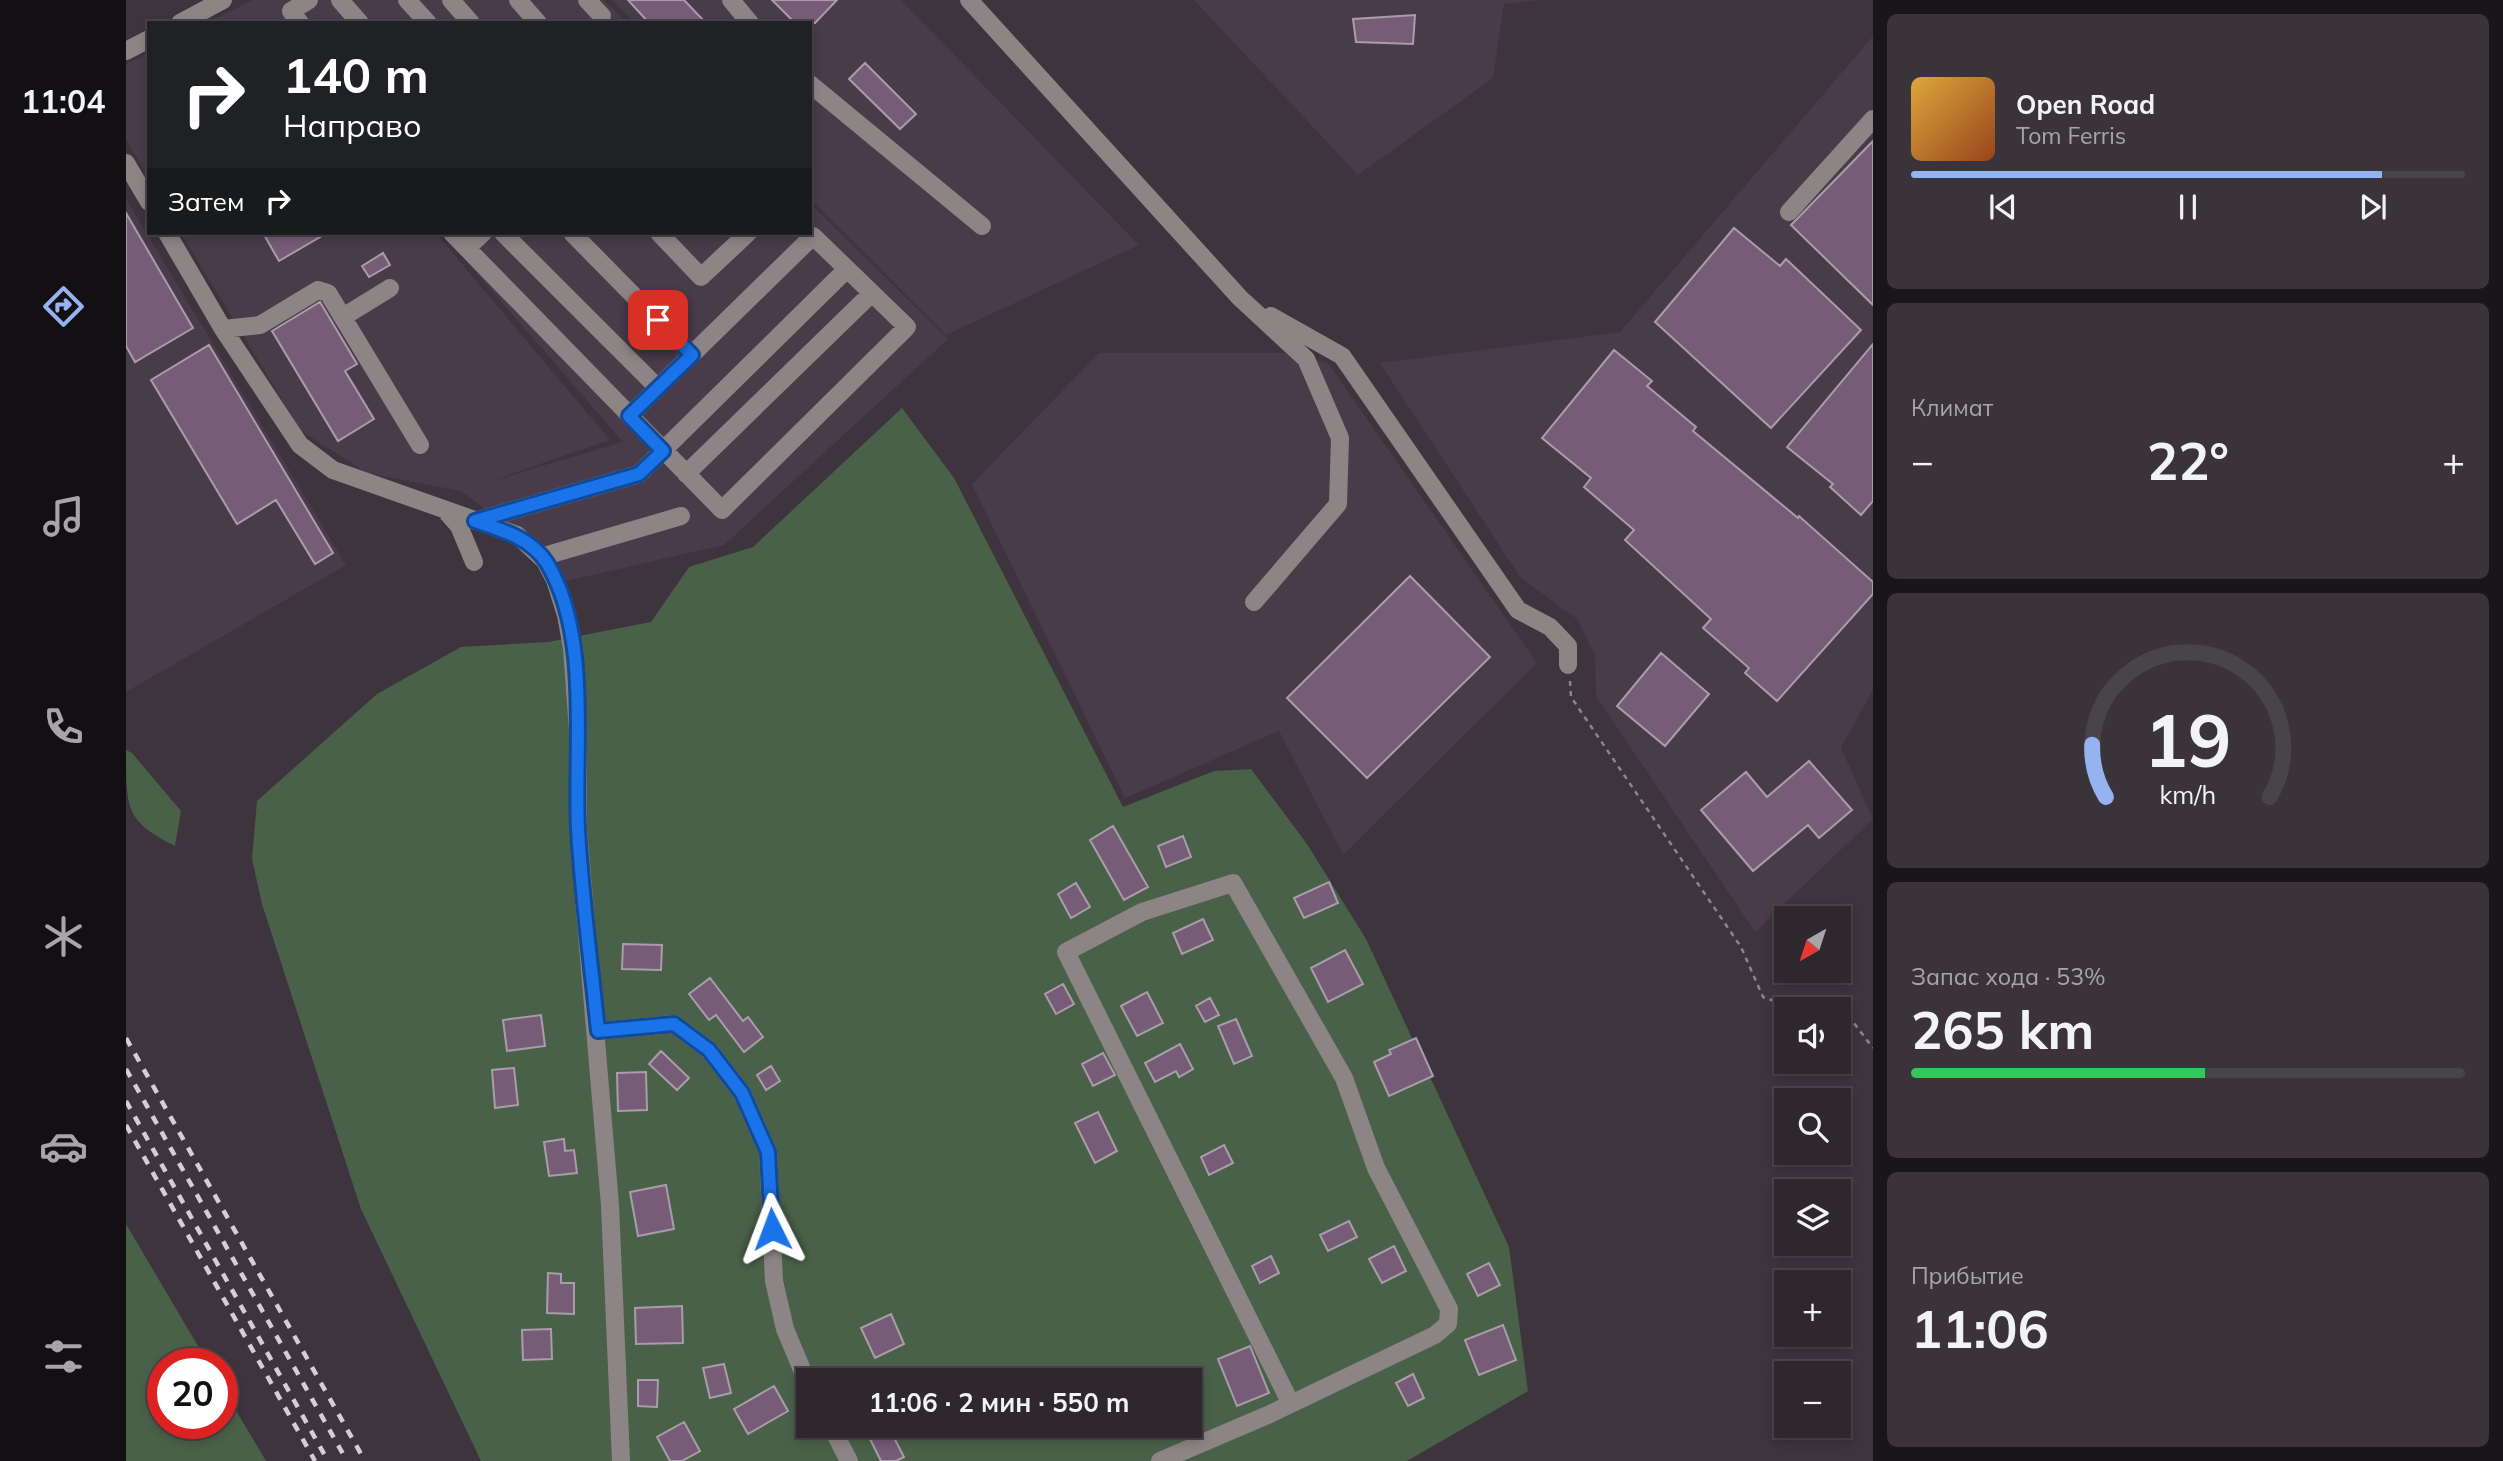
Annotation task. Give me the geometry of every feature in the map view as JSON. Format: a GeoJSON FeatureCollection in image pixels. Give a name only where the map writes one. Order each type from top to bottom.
{"type":"FeatureCollection","features":[{"type":"Feature","properties":{"kind":"street"},"geometry":{"type":"LineString","coordinates":[[184,21],[223,0]]}},
{"type":"Feature","properties":{"kind":"street"},"geometry":{"type":"LineString","coordinates":[[298,21],[291,12],[309,0]]}},
{"type":"Feature","properties":{"kind":"street"},"geometry":{"type":"LineString","coordinates":[[340,0],[358,21]]}},
{"type":"Feature","properties":{"kind":"street"},"geometry":{"type":"LineString","coordinates":[[407,0],[426,21]]}},
{"type":"Feature","properties":{"kind":"street"},"geometry":{"type":"LineString","coordinates":[[451,0],[469,21]]}},
{"type":"Feature","properties":{"kind":"street"},"geometry":{"type":"LineString","coordinates":[[518,0],[536,21]]}},
{"type":"Feature","properties":{"kind":"street"},"geometry":{"type":"LineString","coordinates":[[587,0],[602,16]]}},
{"type":"Feature","properties":{"kind":"street"},"geometry":{"type":"LineString","coordinates":[[731,0],[748,21]]}},
{"type":"Feature","properties":{"kind":"street"},"geometry":{"type":"LineString","coordinates":[[969,0],[1240,298],[1306,359],[1340,438],[1338,504],[1254,602]]}},
{"type":"Feature","properties":{"kind":"street"},"geometry":{"type":"LineString","coordinates":[[126,51],[147,40]]}},
{"type":"Feature","properties":{"kind":"street"},"geometry":{"type":"LineString","coordinates":[[812,86],[982,226]]}},
{"type":"Feature","properties":{"kind":"street"},"geometry":{"type":"LineString","coordinates":[[1789,212],[1873,119]]}},
{"type":"Feature","properties":{"kind":"street"},"geometry":{"type":"LineString","coordinates":[[127,167],[147,199]]}},
{"type":"Feature","properties":{"kind":"street"},"geometry":{"type":"LineString","coordinates":[[168,235],[223,329],[300,445],[333,470],[517,535],[541,557],[555,580],[566,615],[572,648],[578,731],[578,829],[598,1031],[610,1205],[621,1461]]}},
{"type":"Feature","properties":{"kind":"street"},"geometry":{"type":"LineString","coordinates":[[454,235],[722,510],[907,327],[812,235]]}},
{"type":"Feature","properties":{"kind":"street"},"geometry":{"type":"LineString","coordinates":[[467,248],[481,235]]}},
{"type":"Feature","properties":{"kind":"street"},"geometry":{"type":"LineString","coordinates":[[505,235],[658,388]]}},
{"type":"Feature","properties":{"kind":"street"},"geometry":{"type":"LineString","coordinates":[[574,235],[692,355]]}},
{"type":"Feature","properties":{"kind":"street"},"geometry":{"type":"LineString","coordinates":[[661,235],[701,276],[739,235]]}},
{"type":"Feature","properties":{"kind":"street"},"geometry":{"type":"LineString","coordinates":[[629,416],[810,235]]}},
{"type":"Feature","properties":{"kind":"street"},"geometry":{"type":"LineString","coordinates":[[475,521],[639,474],[846,268]]}},
{"type":"Feature","properties":{"kind":"street"},"geometry":{"type":"LineString","coordinates":[[343,317],[390,288]]}},
{"type":"Feature","properties":{"kind":"street"},"geometry":{"type":"LineString","coordinates":[[223,329],[260,325],[318,290],[328,293],[420,445]]}},
{"type":"Feature","properties":{"kind":"street"},"geometry":{"type":"LineString","coordinates":[[686,474],[872,293]]}},
{"type":"Feature","properties":{"kind":"street"},"geometry":{"type":"LineString","coordinates":[[1240,298],[1342,356],[1518,610],[1550,627],[1568,646],[1568,664]]}},
{"type":"Feature","properties":{"kind":"street"},"geometry":{"type":"LineString","coordinates":[[445,510],[459,526],[474,562]]}},
{"type":"Feature","properties":{"kind":"street"},"geometry":{"type":"LineString","coordinates":[[541,557],[681,516]]}},
{"type":"Feature","properties":{"kind":"street"},"geometry":{"type":"LineString","coordinates":[[1160,1461],[1291,1404],[1435,1335],[1448,1324],[1449,1308],[1376,1168],[1344,1078],[1233,883],[1142,912],[1066,952],[1291,1404]]}},
{"type":"Feature","properties":{"kind":"street"},"geometry":{"type":"LineString","coordinates":[[598,1031],[674,1024],[709,1050],[742,1093],[768,1152],[774,1281],[785,1329],[801,1368]]}},
{"type":"Feature","properties":{"kind":"street"},"geometry":{"type":"LineString","coordinates":[[837,1438],[849,1461]]}},
{"type":"Feature","properties":{"kind":"path"},"geometry":{"type":"LineString","coordinates":[[1568,664],[1571,697],[1741,947],[1763,997],[1774,1003]]}},
{"type":"Feature","properties":{"kind":"path"},"geometry":{"type":"LineString","coordinates":[[1851,1019],[1873,1048]]}},
{"type":"Feature","properties":{"kind":"shaded area"},"geometry":{"type":"Polygon","coordinates":[[[253,0],[604,0],[625,21],[210,21],[253,0]]]}},
{"type":"Feature","properties":{"kind":"shaded area"},"geometry":{"type":"Polygon","coordinates":[[[612,0],[901,0],[1139,245],[946,335],[812,200],[812,21],[633,21],[612,0]]]}},
{"type":"Feature","properties":{"kind":"shaded area"},"geometry":{"type":"Polygon","coordinates":[[[1194,0],[1542,0],[1504,4],[1493,78],[1358,175],[1194,0]]]}},
{"type":"Feature","properties":{"kind":"shaded area"},"geometry":{"type":"Polygon","coordinates":[[[1873,36],[1873,690],[1841,748],[1873,819],[1782,906],[1774,906],[1774,914],[1755,932],[1596,696],[1595,656],[1577,619],[1520,577],[1380,363],[1620,332],[1873,36]]]}},
{"type":"Feature","properties":{"kind":"shaded area"},"geometry":{"type":"Polygon","coordinates":[[[147,54],[147,175],[126,140],[126,64],[147,54]]]}},
{"type":"Feature","properties":{"kind":"shaded area"},"geometry":{"type":"Polygon","coordinates":[[[126,199],[346,565],[126,692],[126,199]]]}},
{"type":"Feature","properties":{"kind":"shaded area"},"geometry":{"type":"Polygon","coordinates":[[[812,205],[948,339],[724,545],[566,581],[549,556],[461,491],[367,473],[301,431],[182,235],[438,235],[610,440],[488,482],[623,442],[444,235],[812,235],[812,205]]]}},
{"type":"Feature","properties":{"kind":"shaded area"},"geometry":{"type":"Polygon","coordinates":[[[1099,353],[1285,353],[1328,363],[1537,663],[1343,855],[1279,731],[1125,798],[972,484],[1099,353]]]}},
{"type":"Feature","properties":{"kind":"green space"},"geometry":{"type":"Polygon","coordinates":[[[902,408],[954,478],[1123,807],[1214,771],[1251,769],[1307,844],[1366,939],[1509,1247],[1528,1391],[1407,1461],[481,1461],[361,1209],[262,904],[252,859],[257,801],[377,694],[461,647],[548,642],[651,622],[689,567],[753,547],[902,408]]]}},
{"type":"Feature","properties":{"kind":"green space"},"geometry":{"type":"Polygon","coordinates":[[[126,750],[132,753],[181,811],[175,846],[147,829],[132,811],[127,787],[126,750]]]}},
{"type":"Feature","properties":{"kind":"green space"},"geometry":{"type":"Polygon","coordinates":[[[126,1224],[199,1348],[147,1348],[147,1439],[238,1439],[238,1414],[266,1461],[126,1461],[126,1224]]]}},
{"type":"Feature","properties":{"kind":"building"},"geometry":{"type":"Polygon","coordinates":[[[628,0],[684,0],[704,21],[647,21],[628,0]]]}},
{"type":"Feature","properties":{"kind":"building"},"geometry":{"type":"Polygon","coordinates":[[[772,0],[837,0],[815,23],[793,21],[772,0]]]}},
{"type":"Feature","properties":{"kind":"building"},"geometry":{"type":"Polygon","coordinates":[[[1415,15],[1413,44],[1356,42],[1353,19],[1415,15]]]}},
{"type":"Feature","properties":{"kind":"building"},"geometry":{"type":"Polygon","coordinates":[[[865,63],[916,114],[900,129],[849,79],[865,63]]]}},
{"type":"Feature","properties":{"kind":"building"},"geometry":{"type":"Polygon","coordinates":[[[1873,141],[1873,305],[1791,225],[1873,141]]]}},
{"type":"Feature","properties":{"kind":"building"},"geometry":{"type":"Polygon","coordinates":[[[126,213],[193,328],[135,362],[126,346],[126,213]]]}},
{"type":"Feature","properties":{"kind":"building"},"geometry":{"type":"Polygon","coordinates":[[[1734,228],[1780,266],[1786,259],[1861,330],[1771,428],[1655,322],[1734,228]]]}},
{"type":"Feature","properties":{"kind":"building"},"geometry":{"type":"Polygon","coordinates":[[[264,235],[324,235],[279,261],[264,235]]]}},
{"type":"Feature","properties":{"kind":"building"},"geometry":{"type":"Polygon","coordinates":[[[383,253],[390,265],[369,277],[362,266],[383,253]]]}},
{"type":"Feature","properties":{"kind":"building"},"geometry":{"type":"Polygon","coordinates":[[[320,302],[357,364],[345,371],[374,419],[338,441],[272,331],[320,302]]]}},
{"type":"Feature","properties":{"kind":"building"},"geometry":{"type":"Polygon","coordinates":[[[1873,344],[1873,501],[1861,515],[1830,487],[1833,484],[1787,447],[1873,344]]]}},
{"type":"Feature","properties":{"kind":"building"},"geometry":{"type":"Polygon","coordinates":[[[209,345],[333,553],[315,564],[276,500],[237,524],[151,380],[209,345]]]}},
{"type":"Feature","properties":{"kind":"building"},"geometry":{"type":"Polygon","coordinates":[[[1614,350],[1652,381],[1647,386],[1696,427],[1693,431],[1798,518],[1799,516],[1873,582],[1873,594],[1777,701],[1745,673],[1749,668],[1703,628],[1711,619],[1625,540],[1634,530],[1584,487],[1591,478],[1542,438],[1614,350]]]}},
{"type":"Feature","properties":{"kind":"building"},"geometry":{"type":"Polygon","coordinates":[[[1410,576],[1490,657],[1367,778],[1287,698],[1410,576]]]}},
{"type":"Feature","properties":{"kind":"building"},"geometry":{"type":"Polygon","coordinates":[[[1661,653],[1709,694],[1665,746],[1617,706],[1661,653]]]}},
{"type":"Feature","properties":{"kind":"building"},"geometry":{"type":"Polygon","coordinates":[[[1809,761],[1852,810],[1819,838],[1808,825],[1753,871],[1701,810],[1746,772],[1767,797],[1809,761]]]}},
{"type":"Feature","properties":{"kind":"building"},"geometry":{"type":"Polygon","coordinates":[[[1113,826],[1148,887],[1124,900],[1090,840],[1113,826]]]}},
{"type":"Feature","properties":{"kind":"building"},"geometry":{"type":"Polygon","coordinates":[[[1183,836],[1191,857],[1166,867],[1158,846],[1183,836]]]}},
{"type":"Feature","properties":{"kind":"building"},"geometry":{"type":"Polygon","coordinates":[[[1329,882],[1338,903],[1304,918],[1294,898],[1329,882]]]}},
{"type":"Feature","properties":{"kind":"building"},"geometry":{"type":"Polygon","coordinates":[[[1076,883],[1090,907],[1071,918],[1058,894],[1076,883]]]}},
{"type":"Feature","properties":{"kind":"building"},"geometry":{"type":"Polygon","coordinates":[[[1203,919],[1213,940],[1182,954],[1173,933],[1203,919]]]}},
{"type":"Feature","properties":{"kind":"building"},"geometry":{"type":"Polygon","coordinates":[[[623,944],[662,945],[661,970],[622,969],[623,944]]]}},
{"type":"Feature","properties":{"kind":"building"},"geometry":{"type":"Polygon","coordinates":[[[1345,950],[1363,984],[1328,1002],[1311,968],[1345,950]]]}},
{"type":"Feature","properties":{"kind":"building"},"geometry":{"type":"Polygon","coordinates":[[[710,978],[743,1021],[748,1017],[763,1037],[744,1052],[716,1015],[709,1020],[689,994],[710,978]]]}},
{"type":"Feature","properties":{"kind":"building"},"geometry":{"type":"Polygon","coordinates":[[[1063,984],[1074,1004],[1056,1014],[1045,994],[1063,984]]]}},
{"type":"Feature","properties":{"kind":"building"},"geometry":{"type":"Polygon","coordinates":[[[1147,992],[1163,1023],[1137,1036],[1121,1006],[1147,992]]]}},
{"type":"Feature","properties":{"kind":"building"},"geometry":{"type":"Polygon","coordinates":[[[1210,998],[1219,1015],[1205,1022],[1196,1006],[1210,998]]]}},
{"type":"Feature","properties":{"kind":"building"},"geometry":{"type":"Polygon","coordinates":[[[541,1015],[545,1046],[507,1051],[503,1020],[541,1015]]]}},
{"type":"Feature","properties":{"kind":"building"},"geometry":{"type":"Polygon","coordinates":[[[1236,1019],[1252,1056],[1234,1064],[1218,1026],[1236,1019]]]}},
{"type":"Feature","properties":{"kind":"building"},"geometry":{"type":"Polygon","coordinates":[[[1416,1038],[1433,1076],[1389,1096],[1374,1062],[1391,1054],[1389,1050],[1416,1038]]]}},
{"type":"Feature","properties":{"kind":"building"},"geometry":{"type":"Polygon","coordinates":[[[1180,1044],[1193,1069],[1179,1077],[1176,1071],[1155,1082],[1145,1063],[1180,1044]]]}},
{"type":"Feature","properties":{"kind":"building"},"geometry":{"type":"Polygon","coordinates":[[[661,1051],[689,1078],[677,1090],[649,1064],[661,1051]]]}},
{"type":"Feature","properties":{"kind":"building"},"geometry":{"type":"Polygon","coordinates":[[[1103,1053],[1115,1075],[1093,1086],[1082,1064],[1103,1053]]]}},
{"type":"Feature","properties":{"kind":"building"},"geometry":{"type":"Polygon","coordinates":[[[771,1066],[780,1081],[766,1090],[757,1075],[771,1066]]]}},
{"type":"Feature","properties":{"kind":"building"},"geometry":{"type":"Polygon","coordinates":[[[514,1068],[518,1105],[495,1108],[492,1070],[514,1068]]]}},
{"type":"Feature","properties":{"kind":"building"},"geometry":{"type":"Polygon","coordinates":[[[646,1072],[647,1110],[618,1111],[617,1073],[646,1072]]]}},
{"type":"Feature","properties":{"kind":"building"},"geometry":{"type":"Polygon","coordinates":[[[1098,1112],[1117,1151],[1095,1163],[1075,1123],[1098,1112]]]}},
{"type":"Feature","properties":{"kind":"building"},"geometry":{"type":"Polygon","coordinates":[[[564,1139],[565,1151],[574,1150],[577,1173],[549,1176],[544,1142],[564,1139]]]}},
{"type":"Feature","properties":{"kind":"building"},"geometry":{"type":"Polygon","coordinates":[[[1224,1145],[1233,1163],[1209,1175],[1201,1157],[1224,1145]]]}},
{"type":"Feature","properties":{"kind":"building"},"geometry":{"type":"Polygon","coordinates":[[[666,1185],[674,1229],[638,1236],[630,1192],[666,1185]]]}},
{"type":"Feature","properties":{"kind":"building"},"geometry":{"type":"Polygon","coordinates":[[[1349,1221],[1357,1237],[1328,1251],[1320,1235],[1349,1221]]]}},
{"type":"Feature","properties":{"kind":"building"},"geometry":{"type":"Polygon","coordinates":[[[1394,1246],[1406,1271],[1382,1283],[1369,1259],[1394,1246]]]}},
{"type":"Feature","properties":{"kind":"building"},"geometry":{"type":"Polygon","coordinates":[[[1271,1256],[1279,1273],[1260,1283],[1252,1266],[1271,1256]]]}},
{"type":"Feature","properties":{"kind":"building"},"geometry":{"type":"Polygon","coordinates":[[[1489,1263],[1500,1285],[1478,1296],[1467,1274],[1489,1263]]]}},
{"type":"Feature","properties":{"kind":"building"},"geometry":{"type":"Polygon","coordinates":[[[548,1273],[561,1274],[561,1283],[574,1283],[574,1314],[547,1313],[548,1273]]]}},
{"type":"Feature","properties":{"kind":"building"},"geometry":{"type":"Polygon","coordinates":[[[682,1306],[683,1343],[636,1344],[635,1308],[682,1306]]]}},
{"type":"Feature","properties":{"kind":"building"},"geometry":{"type":"Polygon","coordinates":[[[891,1314],[904,1344],[875,1358],[861,1328],[891,1314]]]}},
{"type":"Feature","properties":{"kind":"building"},"geometry":{"type":"Polygon","coordinates":[[[1503,1325],[1516,1360],[1479,1375],[1465,1340],[1503,1325]]]}},
{"type":"Feature","properties":{"kind":"building"},"geometry":{"type":"Polygon","coordinates":[[[551,1329],[552,1359],[523,1360],[522,1330],[551,1329]]]}},
{"type":"Feature","properties":{"kind":"building"},"geometry":{"type":"Polygon","coordinates":[[[1250,1346],[1269,1393],[1237,1406],[1218,1359],[1250,1346]]]}},
{"type":"Feature","properties":{"kind":"building"},"geometry":{"type":"Polygon","coordinates":[[[724,1364],[731,1393],[710,1398],[703,1368],[724,1364]]]}},
{"type":"Feature","properties":{"kind":"building"},"geometry":{"type":"Polygon","coordinates":[[[1413,1374],[1424,1398],[1408,1406],[1396,1383],[1413,1374]]]}},
{"type":"Feature","properties":{"kind":"building"},"geometry":{"type":"Polygon","coordinates":[[[638,1380],[658,1380],[657,1407],[638,1406],[638,1380]]]}},
{"type":"Feature","properties":{"kind":"building"},"geometry":{"type":"Polygon","coordinates":[[[774,1386],[788,1411],[748,1434],[734,1409],[774,1386]]]}},
{"type":"Feature","properties":{"kind":"building"},"geometry":{"type":"Polygon","coordinates":[[[684,1422],[700,1451],[682,1461],[670,1461],[657,1437],[684,1422]]]}},
{"type":"Feature","properties":{"kind":"building"},"geometry":{"type":"Polygon","coordinates":[[[870,1438],[894,1438],[904,1457],[896,1461],[881,1461],[870,1438]]]}},
{"type":"Feature","properties":{"kind":"railway"},"geometry":{"type":"LineString","coordinates":[[126,1038],[365,1461]]}},
{"type":"Feature","properties":{"kind":"railway"},"geometry":{"type":"LineString","coordinates":[[126,1069],[347,1461]]}},
{"type":"Feature","properties":{"kind":"railway"},"geometry":{"type":"LineString","coordinates":[[126,1101],[328,1461]]}},
{"type":"Feature","properties":{"kind":"railway"},"geometry":{"type":"LineString","coordinates":[[126,1125],[315,1461]]}},
{"type":"Feature","properties":{"kind":"route"},"geometry":{"type":"LineString","coordinates":[[658,320],[692,355],[629,416],[663,451],[639,474],[475,521],[517,535],[545,561],[555,580],[566,615],[572,648],[578,731],[578,829],[598,1031],[674,1024],[709,1050],[742,1093],[768,1152],[772,1229]]}}]}
